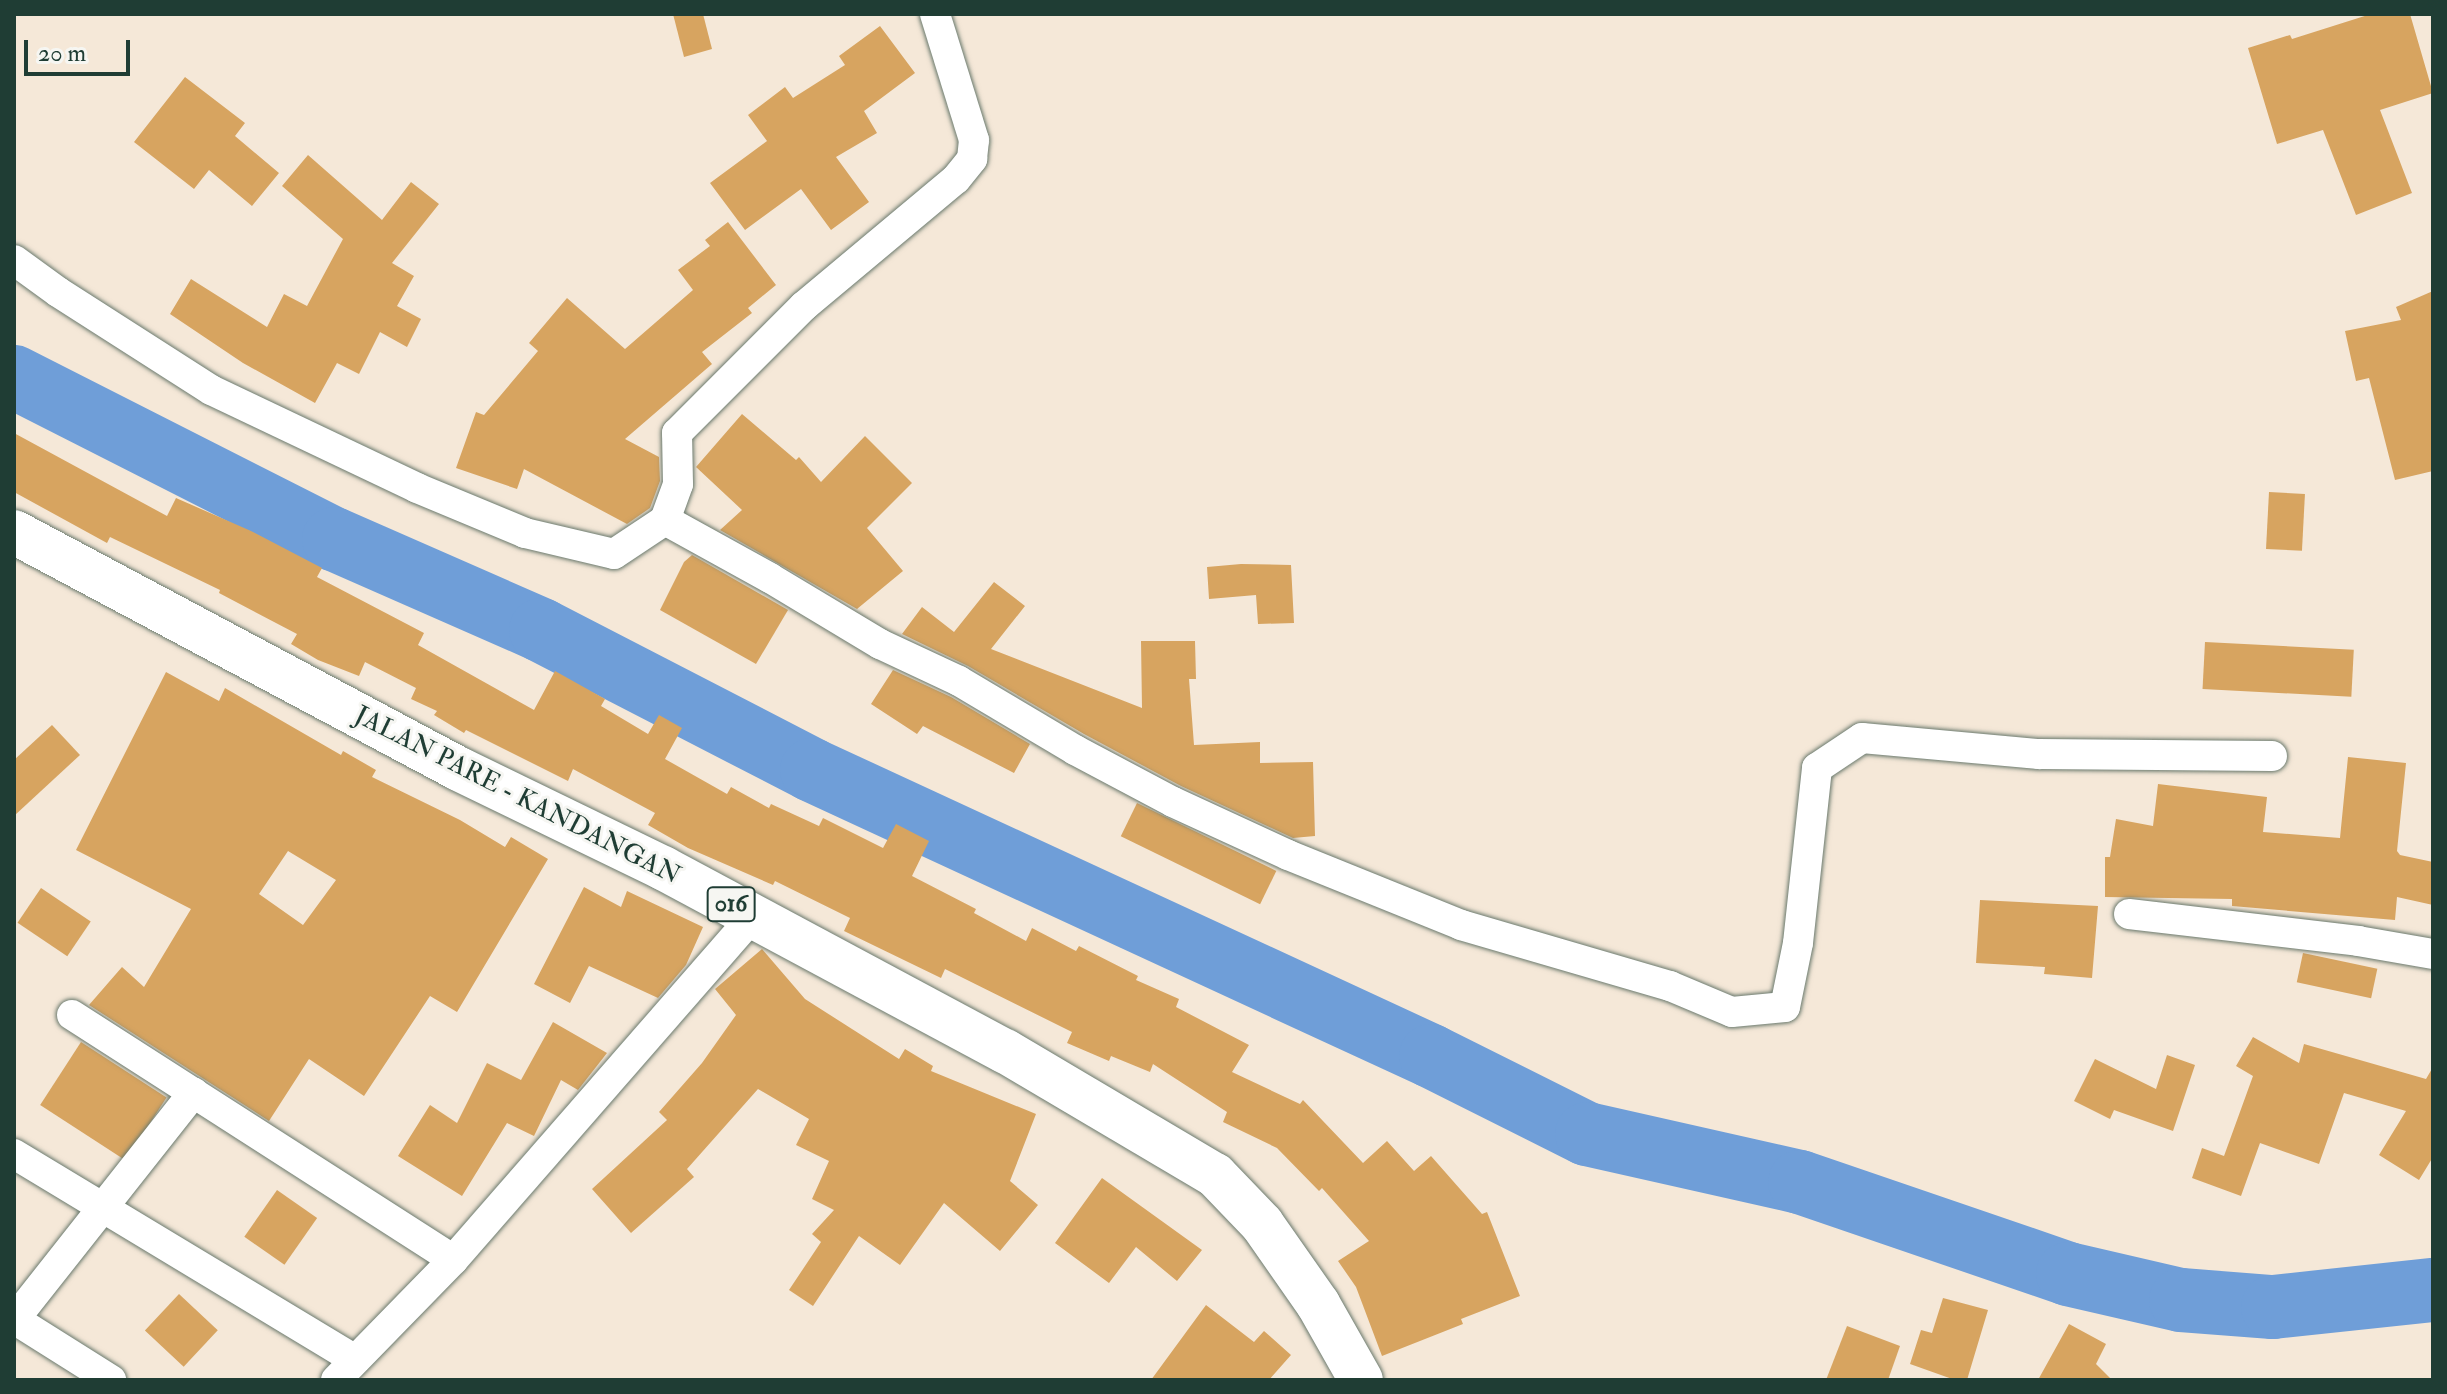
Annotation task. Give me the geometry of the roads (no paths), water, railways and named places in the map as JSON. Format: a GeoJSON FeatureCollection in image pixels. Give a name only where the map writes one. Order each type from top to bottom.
{"type":"FeatureCollection","features":[{"type":"Feature","properties":{"kind":"main road","name":"JALAN PARE - KANDANGAN"},"geometry":{"type":"LineString","coordinates":[[14,532],[300,686],[753,916],[1017,1058],[1215,1175],[1270,1236],[1318,1304],[1361,1380]]}},
{"type":"Feature","properties":{"kind":"street"},"geometry":{"type":"LineString","coordinates":[[14,260],[58,292],[211,390],[417,488],[525,533],[614,554],[665,520],[678,484],[677,433],[804,306],[956,179],[972,159],[974,140],[935,14]]}},
{"type":"Feature","properties":{"kind":"street"},"geometry":{"type":"LineString","coordinates":[[665,520],[880,644],[959,681],[1075,750],[1288,855],[1461,925],[1670,986],[1732,1012],[1785,1007],[1798,943],[1817,768],[1862,738],[2039,754],[2272,756]]}},
{"type":"Feature","properties":{"kind":"street"},"geometry":{"type":"LineString","coordinates":[[2129,914],[2358,941],[2433,954]]}},
{"type":"Feature","properties":{"kind":"street"},"geometry":{"type":"LineString","coordinates":[[14,1154],[102,1207],[345,1370],[453,1260],[753,916]]}},
{"type":"Feature","properties":{"kind":"street"},"geometry":{"type":"LineString","coordinates":[[72,1015],[453,1260]]}},
{"type":"Feature","properties":{"kind":"street"},"geometry":{"type":"LineString","coordinates":[[111,1380],[14,1320],[194,1092]]}},
{"type":"Feature","properties":{"kind":"waterway"},"geometry":{"type":"LineString","coordinates":[[14,377],[334,539],[541,630],[812,770],[1431,1056],[1587,1134],[1800,1182],[2068,1274],[2181,1300],[2273,1307],[2433,1290]]}}]}
